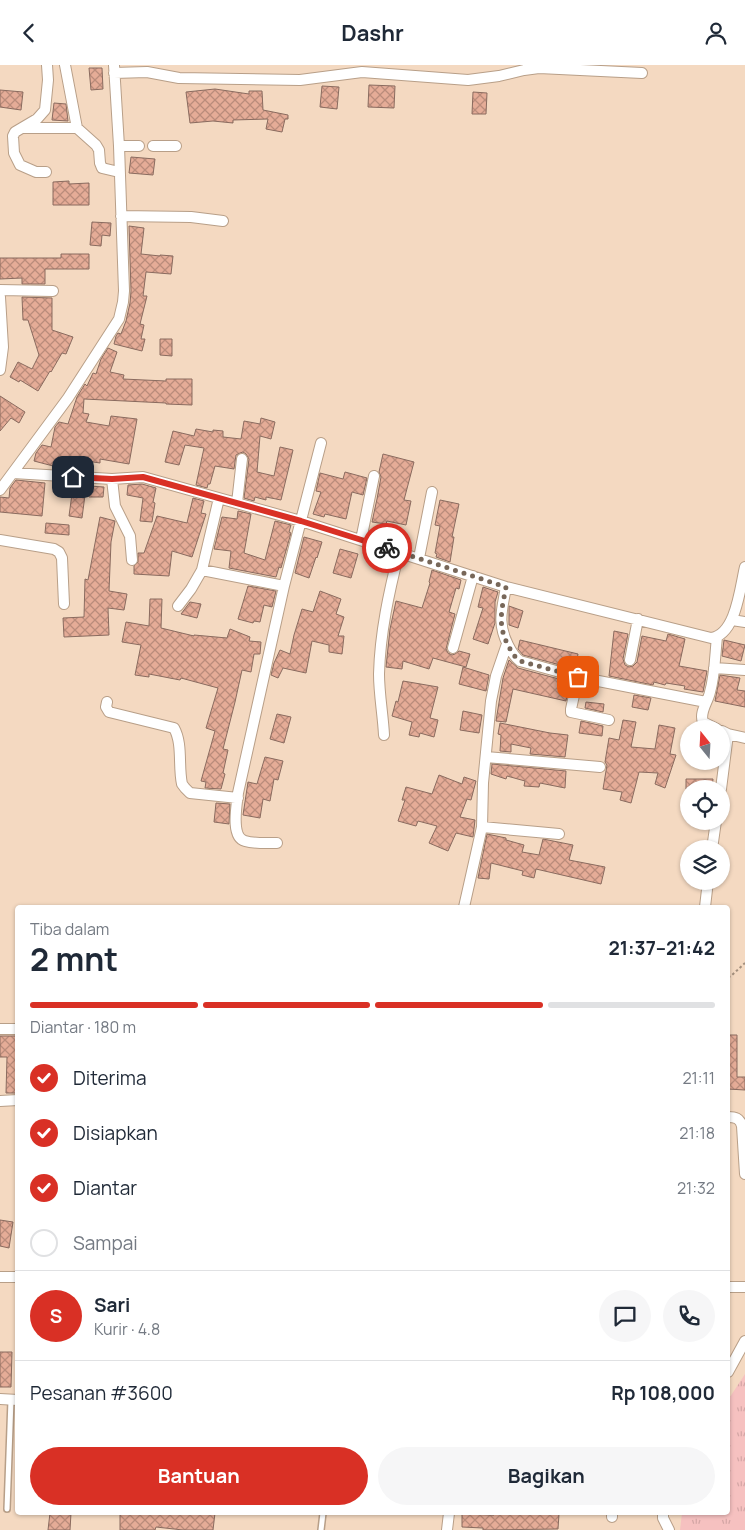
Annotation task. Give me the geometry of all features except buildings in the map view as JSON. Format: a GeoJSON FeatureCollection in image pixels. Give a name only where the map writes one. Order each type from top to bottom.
{"type":"FeatureCollection","features":[{"type":"Feature","properties":{"kind":"street"},"geometry":{"type":"LineString","coordinates":[[46,172],[30,170],[17,162],[14,153],[13,136],[15,132],[38,119],[45,110],[48,80],[47,65]]}},
{"type":"Feature","properties":{"kind":"street"},"geometry":{"type":"LineString","coordinates":[[65,65],[77,128],[96,145],[99,150],[101,166],[112,171]]}},
{"type":"Feature","properties":{"kind":"street"},"geometry":{"type":"LineString","coordinates":[[0,490],[68,398],[119,319],[124,291],[121,216],[112,171],[119,145],[114,69],[149,68],[179,78],[300,80],[362,72],[468,79],[499,76],[524,69],[538,68],[642,73]]}},
{"type":"Feature","properties":{"kind":"street"},"geometry":{"type":"LineString","coordinates":[[23,127],[77,128]]}},
{"type":"Feature","properties":{"kind":"street"},"geometry":{"type":"LineString","coordinates":[[119,145],[139,146]]}},
{"type":"Feature","properties":{"kind":"street"},"geometry":{"type":"LineString","coordinates":[[153,146],[176,146]]}},
{"type":"Feature","properties":{"kind":"street"},"geometry":{"type":"LineString","coordinates":[[121,216],[191,217],[223,221]]}},
{"type":"Feature","properties":{"kind":"street"},"geometry":{"type":"LineString","coordinates":[[0,290],[53,291]]}},
{"type":"Feature","properties":{"kind":"street"},"geometry":{"type":"LineString","coordinates":[[0,297],[4,347],[0,370]]}},
{"type":"Feature","properties":{"kind":"street"},"geometry":{"type":"LineString","coordinates":[[277,843],[251,842],[240,839],[235,827],[238,798],[284,586],[321,443]]}},
{"type":"Feature","properties":{"kind":"street"},"geometry":{"type":"LineString","coordinates":[[237,503],[242,459]]}},
{"type":"Feature","properties":{"kind":"street"},"geometry":{"type":"LineString","coordinates":[[14,473],[112,479],[143,477],[301,521],[506,587],[711,638],[717,637],[722,633],[732,620],[745,567]]}},
{"type":"Feature","properties":{"kind":"street"},"geometry":{"type":"LineString","coordinates":[[361,540],[374,475]]}},
{"type":"Feature","properties":{"kind":"street"},"geometry":{"type":"LineString","coordinates":[[112,479],[115,506],[130,536],[132,560]]}},
{"type":"Feature","properties":{"kind":"street"},"geometry":{"type":"LineString","coordinates":[[419,558],[432,493]]}},
{"type":"Feature","properties":{"kind":"street"},"geometry":{"type":"LineString","coordinates":[[178,606],[202,570],[219,498]]}},
{"type":"Feature","properties":{"kind":"street"},"geometry":{"type":"LineString","coordinates":[[0,540],[54,549],[59,552],[62,558],[64,604]]}},
{"type":"Feature","properties":{"kind":"street"},"geometry":{"type":"LineString","coordinates":[[384,735],[380,667],[387,603],[399,552]]}},
{"type":"Feature","properties":{"kind":"street"},"geometry":{"type":"LineString","coordinates":[[202,570],[284,586]]}},
{"type":"Feature","properties":{"kind":"street"},"geometry":{"type":"LineString","coordinates":[[453,648],[473,576]]}},
{"type":"Feature","properties":{"kind":"street"},"geometry":{"type":"LineString","coordinates":[[506,587],[501,626],[507,644],[515,657],[520,661],[578,677],[706,702]]}},
{"type":"Feature","properties":{"kind":"street"},"geometry":{"type":"LineString","coordinates":[[630,660],[638,619]]}},
{"type":"Feature","properties":{"kind":"street"},"geometry":{"type":"LineString","coordinates":[[732,620],[745,622]]}},
{"type":"Feature","properties":{"kind":"street"},"geometry":{"type":"LineString","coordinates":[[702,720],[701,718],[711,691],[717,637]]}},
{"type":"Feature","properties":{"kind":"street"},"geometry":{"type":"LineString","coordinates":[[464,905],[482,827],[483,783],[491,701],[496,676],[507,644]]}},
{"type":"Feature","properties":{"kind":"street"},"geometry":{"type":"LineString","coordinates":[[714,668],[745,670]]}},
{"type":"Feature","properties":{"kind":"street"},"geometry":{"type":"LineString","coordinates":[[578,677],[570,709],[571,712],[609,720]]}},
{"type":"Feature","properties":{"kind":"street"},"geometry":{"type":"LineString","coordinates":[[107,702],[108,712],[174,728],[177,735],[182,784],[190,793],[238,798]]}},
{"type":"Feature","properties":{"kind":"street"},"geometry":{"type":"LineString","coordinates":[[730,734],[745,738]]}},
{"type":"Feature","properties":{"kind":"street"},"geometry":{"type":"LineString","coordinates":[[486,757],[600,767]]}},
{"type":"Feature","properties":{"kind":"street"},"geometry":{"type":"LineString","coordinates":[[482,827],[559,834]]}},
{"type":"Feature","properties":{"kind":"street"},"geometry":{"type":"LineString","coordinates":[[704,905],[707,890]]}},
{"type":"Feature","properties":{"kind":"street"},"geometry":{"type":"LineString","coordinates":[[0,1029],[15,1029]]}},
{"type":"Feature","properties":{"kind":"street"},"geometry":{"type":"LineString","coordinates":[[0,1101],[15,1100]]}},
{"type":"Feature","properties":{"kind":"street"},"geometry":{"type":"LineString","coordinates":[[730,1117],[737,1118],[742,1125],[745,1174]]}},
{"type":"Feature","properties":{"kind":"street"},"geometry":{"type":"LineString","coordinates":[[0,1277],[15,1277]]}},
{"type":"Feature","properties":{"kind":"street"},"geometry":{"type":"LineString","coordinates":[[730,1287],[745,1287]]}},
{"type":"Feature","properties":{"kind":"street"},"geometry":{"type":"LineString","coordinates":[[730,1368],[745,1341]]}},
{"type":"Feature","properties":{"kind":"street"},"geometry":{"type":"LineString","coordinates":[[0,1399],[14,1400]]}},
{"type":"Feature","properties":{"kind":"street"},"geometry":{"type":"LineString","coordinates":[[448,1530],[449,1515]]}},
{"type":"Feature","properties":{"kind":"street"},"geometry":{"type":"LineString","coordinates":[[663,1515],[669,1530]]}},
{"type":"Feature","properties":{"kind":"lane"},"geometry":{"type":"LineString","coordinates":[[8,1509],[14,1400]]}},
{"type":"Feature","properties":{"kind":"lane"},"geometry":{"type":"LineString","coordinates":[[321,1530],[324,1515]]}},
{"type":"Feature","properties":{"kind":"path"},"geometry":{"type":"LineString","coordinates":[[730,976],[745,963]]}},
{"type":"Feature","properties":{"kind":"green space"},"geometry":{"type":"Polygon","coordinates":[[[745,1374],[745,1530],[680,1530],[682,1515],[730,1515],[730,1397],[745,1374]]]}},
{"type":"Feature","properties":{"kind":"way so far"},"geometry":{"type":"LineString","coordinates":[[387,548],[506,587],[501,626],[507,644],[515,657],[520,661],[578,677]]}},
{"type":"Feature","properties":{"kind":"route"},"geometry":{"type":"LineString","coordinates":[[73,477],[112,479],[143,477],[301,521],[387,548]]}}]}
